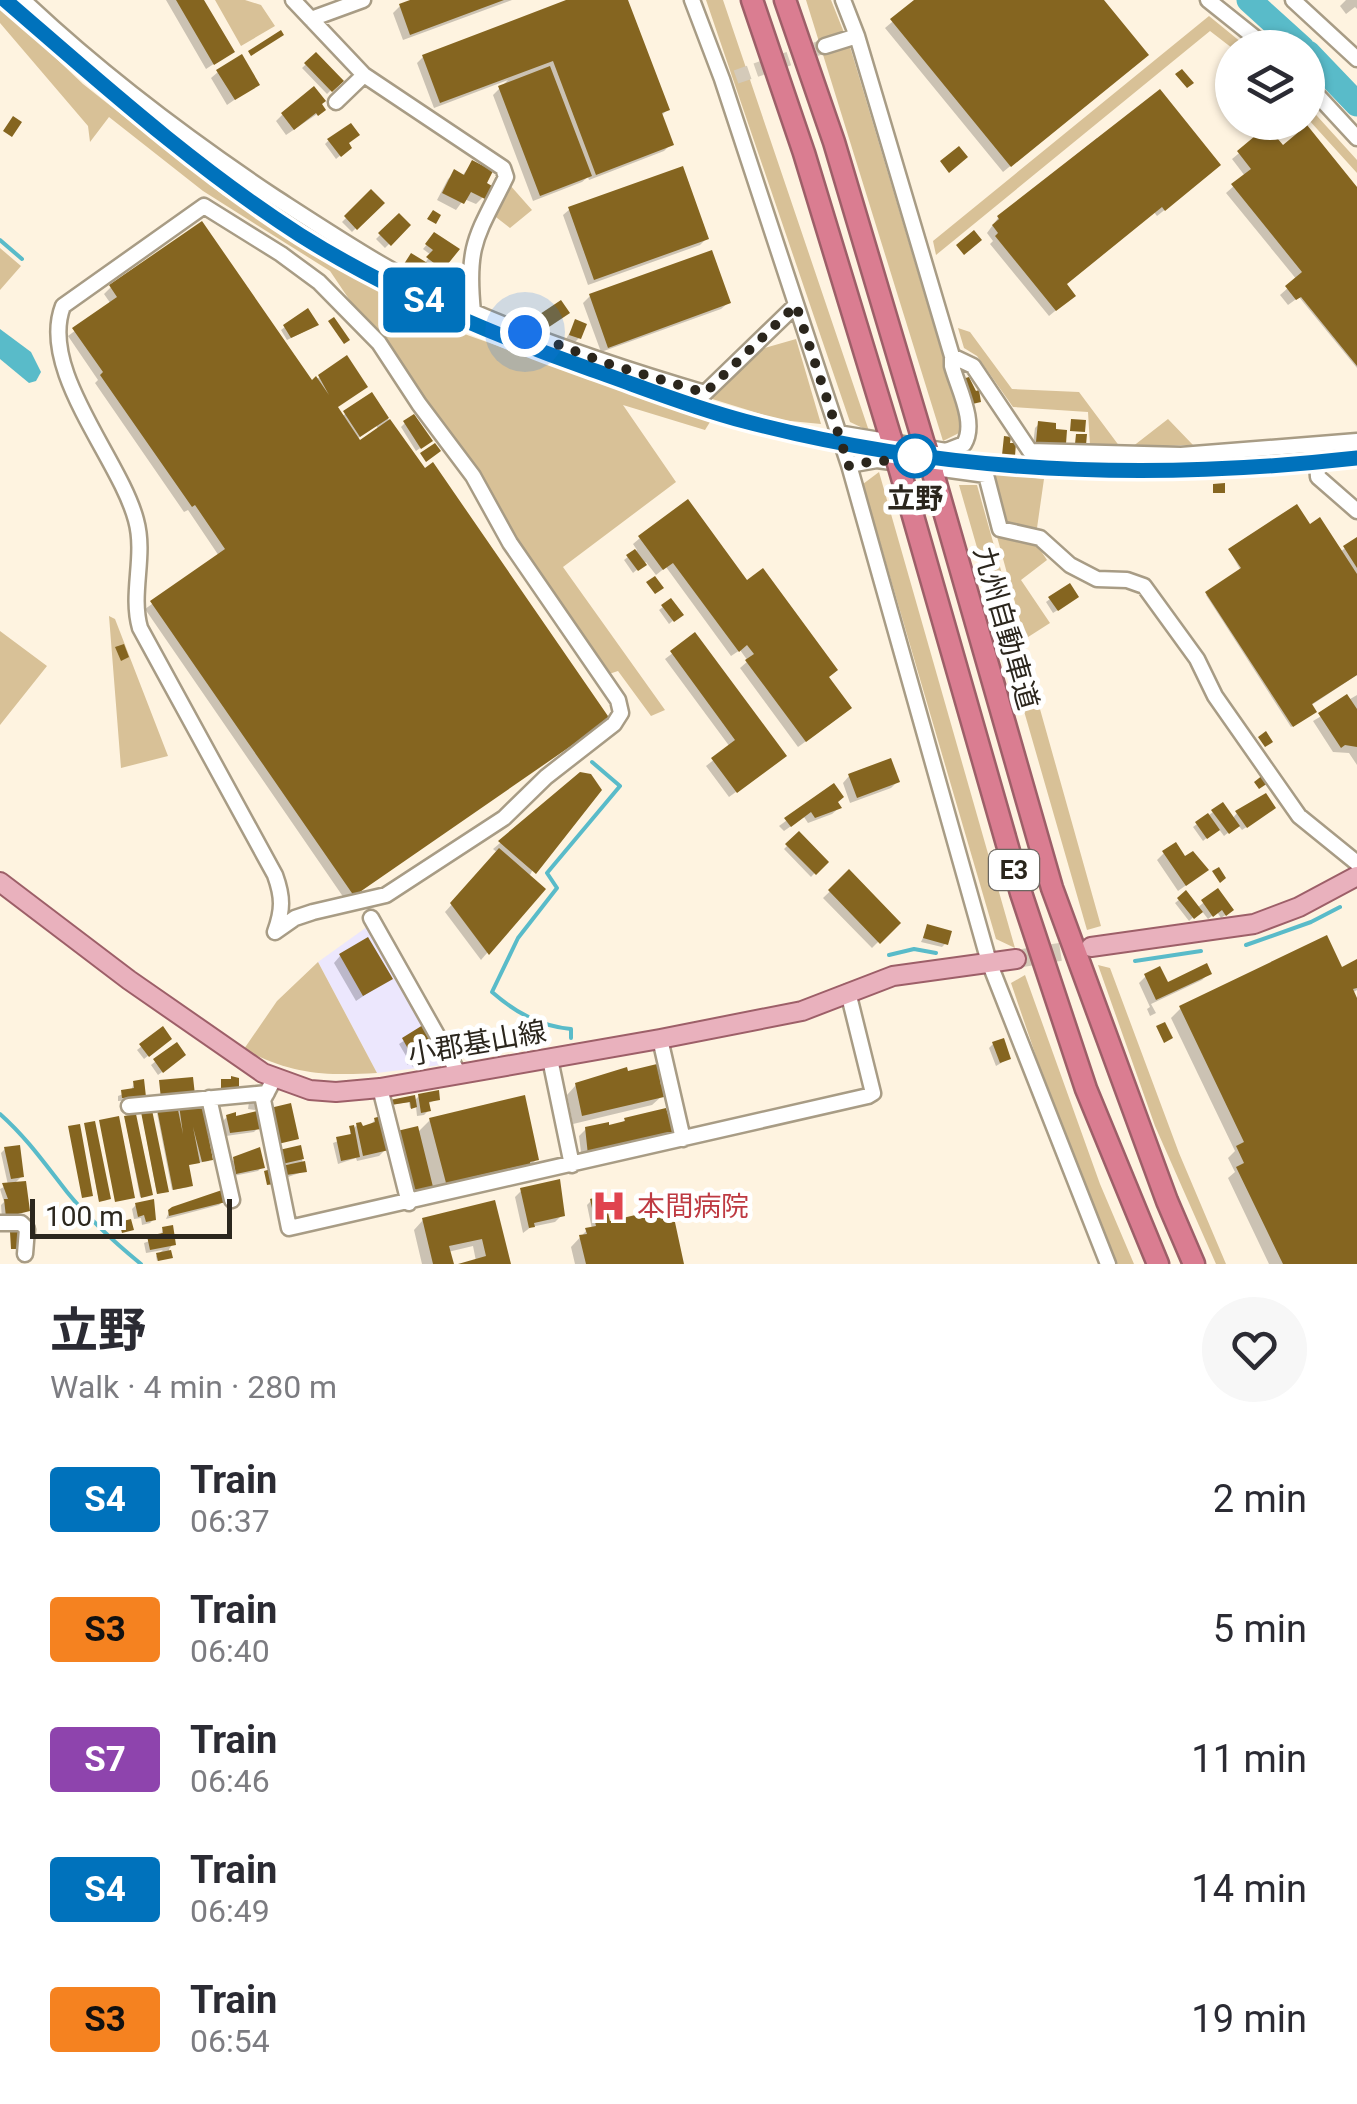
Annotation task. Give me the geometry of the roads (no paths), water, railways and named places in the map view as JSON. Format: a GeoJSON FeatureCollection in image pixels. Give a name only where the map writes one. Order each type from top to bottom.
{"type":"FeatureCollection","features":[{"type":"Feature","properties":{"kind":"highway","name":"E3"},"geometry":{"type":"LineString","coordinates":[[752,0],[804,153],[899,467],[1020,893],[1086,1089],[1158,1264]]}},
{"type":"Feature","properties":{"kind":"highway","name":"九州自動車道"},"geometry":{"type":"LineString","coordinates":[[785,0],[834,142],[1052,888],[1167,1202],[1194,1264]]}},
{"type":"Feature","properties":{"kind":"main road"},"geometry":{"type":"LineString","coordinates":[[1091,948],[1254,924],[1315,900],[1357,876]]}},
{"type":"Feature","properties":{"kind":"main road","name":"小郡基山線"},"geometry":{"type":"LineString","coordinates":[[0,882],[271,1086],[336,1092],[380,1088],[660,1040],[802,1011],[893,976],[1016,958]]}},
{"type":"Feature","properties":{"kind":"street"},"geometry":{"type":"LineString","coordinates":[[23,0],[100,67],[220,160],[354,250],[474,312],[606,363],[705,393],[796,305]]}},
{"type":"Feature","properties":{"kind":"street"},"geometry":{"type":"LineString","coordinates":[[293,0],[364,75],[503,168],[506,177],[472,248],[469,276],[474,312]]}},
{"type":"Feature","properties":{"kind":"street"},"geometry":{"type":"LineString","coordinates":[[311,19],[363,0]]}},
{"type":"Feature","properties":{"kind":"street"},"geometry":{"type":"LineString","coordinates":[[692,0],[729,78],[796,305],[849,466],[989,962],[1108,1264]]}},
{"type":"Feature","properties":{"kind":"street"},"geometry":{"type":"LineString","coordinates":[[838,434],[946,451],[964,444],[969,436],[946,333],[843,0]]}},
{"type":"Feature","properties":{"kind":"street"},"geometry":{"type":"LineString","coordinates":[[1208,0],[1246,30]]}},
{"type":"Feature","properties":{"kind":"street"},"geometry":{"type":"LineString","coordinates":[[1292,0],[1357,59]]}},
{"type":"Feature","properties":{"kind":"street"},"geometry":{"type":"LineString","coordinates":[[824,46],[856,36]]}},
{"type":"Feature","properties":{"kind":"street"},"geometry":{"type":"LineString","coordinates":[[336,102],[364,75]]}},
{"type":"Feature","properties":{"kind":"street"},"geometry":{"type":"LineString","coordinates":[[1325,103],[1357,138]]}},
{"type":"Feature","properties":{"kind":"street"},"geometry":{"type":"LineString","coordinates":[[204,206],[319,282],[379,343],[473,476],[510,543],[618,700],[621,712],[614,724],[546,778],[504,818],[426,870],[386,895],[294,918],[275,932],[282,912],[282,894],[275,876],[140,628],[136,615],[139,547],[135,516],[68,378],[57,326],[63,306],[204,206]]}},
{"type":"Feature","properties":{"kind":"street"},"geometry":{"type":"LineString","coordinates":[[952,356],[974,366],[1030,451],[1181,455],[1357,441]]}},
{"type":"Feature","properties":{"kind":"street"},"geometry":{"type":"LineString","coordinates":[[1316,446],[1318,477],[1357,511]]}},
{"type":"Feature","properties":{"kind":"street"},"geometry":{"type":"LineString","coordinates":[[849,466],[878,460],[986,475],[1000,528],[1040,538],[1070,565],[1098,579],[1127,580],[1144,586],[1188,645],[1215,696],[1299,816],[1357,863]]}},
{"type":"Feature","properties":{"kind":"street"},"geometry":{"type":"LineString","coordinates":[[371,918],[459,1074]]}},
{"type":"Feature","properties":{"kind":"street"},"geometry":{"type":"LineString","coordinates":[[271,1086],[263,1100],[290,1228],[873,1093],[848,992]]}},
{"type":"Feature","properties":{"kind":"street"},"geometry":{"type":"LineString","coordinates":[[660,1040],[683,1139]]}},
{"type":"Feature","properties":{"kind":"street"},"geometry":{"type":"LineString","coordinates":[[550,1058],[572,1165]]}},
{"type":"Feature","properties":{"kind":"street"},"geometry":{"type":"LineString","coordinates":[[129,1106],[209,1098],[271,1086]]}},
{"type":"Feature","properties":{"kind":"street"},"geometry":{"type":"LineString","coordinates":[[380,1088],[409,1203]]}},
{"type":"Feature","properties":{"kind":"street"},"geometry":{"type":"LineString","coordinates":[[209,1098],[232,1200]]}},
{"type":"Feature","properties":{"kind":"street"},"geometry":{"type":"LineString","coordinates":[[1,1219],[21,1223],[27,1229],[25,1254]]}},
{"type":"Feature","properties":{"kind":"water"},"geometry":{"type":"Polygon","coordinates":[[[0,329],[31,352],[41,372],[36,381],[29,383],[0,359],[0,329]]]}},
{"type":"Feature","properties":{"kind":"waterway"},"geometry":{"type":"LineString","coordinates":[[1249,0],[1282,30]]}},
{"type":"Feature","properties":{"kind":"waterway"},"geometry":{"type":"LineString","coordinates":[[1325,71],[1357,104]]}},
{"type":"Feature","properties":{"kind":"waterway"},"geometry":{"type":"LineString","coordinates":[[0,240],[22,259]]}},
{"type":"Feature","properties":{"kind":"waterway"},"geometry":{"type":"LineString","coordinates":[[571,1038],[571,1029],[528,1017],[492,992],[518,938],[557,888],[547,873],[620,786],[592,762]]}},
{"type":"Feature","properties":{"kind":"waterway"},"geometry":{"type":"LineString","coordinates":[[1246,945],[1311,922],[1340,907]]}},
{"type":"Feature","properties":{"kind":"waterway"},"geometry":{"type":"LineString","coordinates":[[889,955],[914,949],[936,953]]}},
{"type":"Feature","properties":{"kind":"waterway"},"geometry":{"type":"LineString","coordinates":[[1135,961],[1201,951]]}},
{"type":"Feature","properties":{"kind":"waterway"},"geometry":{"type":"LineString","coordinates":[[0,1114],[84,1212],[141,1264]]}},
{"type":"Feature","properties":{"kind":"tunnel"},"geometry":{"type":"LineString","coordinates":[[736,77],[825,46]]}},
{"type":"Feature","properties":{"kind":"tunnel"},"geometry":{"type":"LineString","coordinates":[[1016,959],[1085,948]]}},
{"type":"Feature","properties":{"kind":"railway"},"geometry":{"type":"LineString","coordinates":[[5,0],[185,152],[300,235],[404,292],[476,325],[684,403],[820,439],[972,462],[1126,470],[1357,458]]}},
{"type":"Feature","properties":{"kind":"train","name":"S4"},"geometry":{"type":"LineString","coordinates":[[5,0],[193,160],[301,235],[467,321],[650,393],[743,421],[846,445],[986,463],[1094,472],[1238,468],[1357,458]]}},
{"type":"Feature","properties":{"kind":"place","name":"立野"},"geometry":{"type":"Point","coordinates":[915,456]}},
{"type":"Feature","properties":{"kind":"place","name":"本間病院"},"geometry":{"type":"Point","coordinates":[609,1206]}}]}
